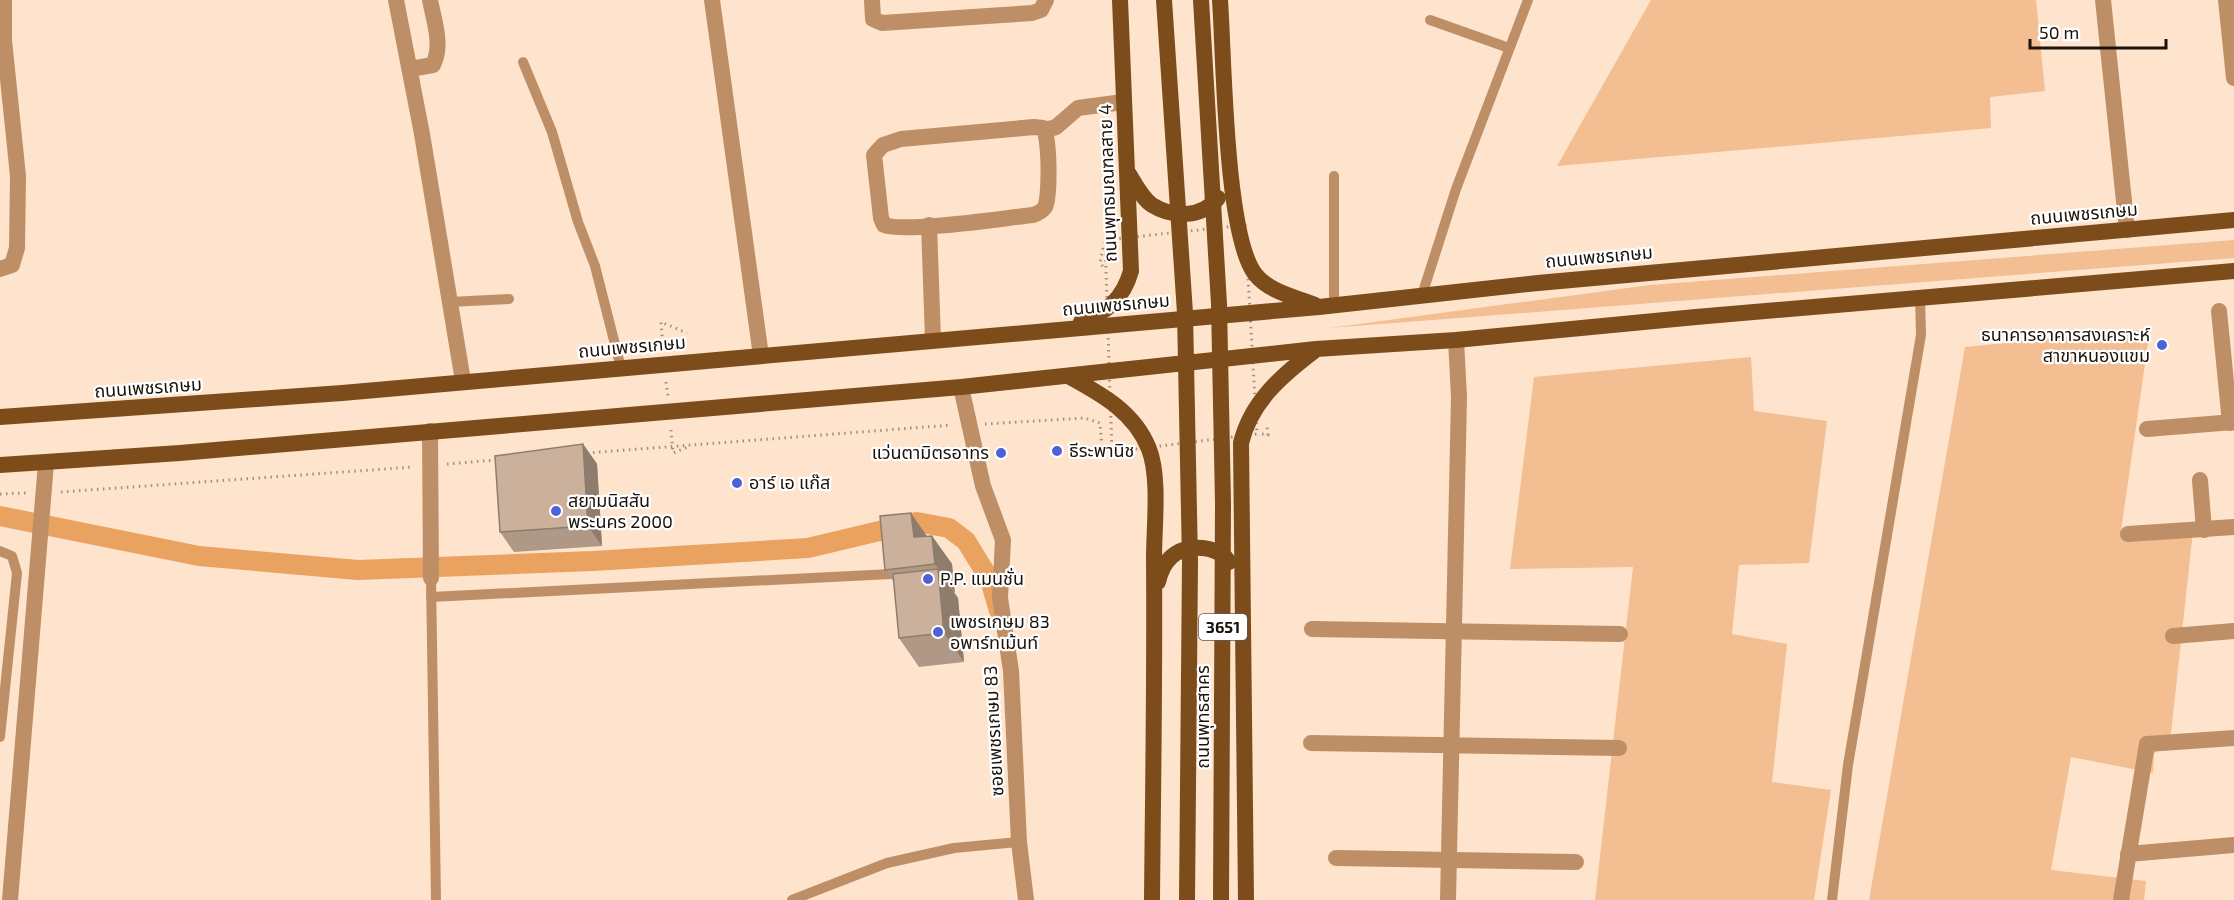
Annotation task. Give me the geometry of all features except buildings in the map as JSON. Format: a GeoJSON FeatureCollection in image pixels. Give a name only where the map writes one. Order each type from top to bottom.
{"type":"FeatureCollection","features":[{"type":"Feature","properties":{"kind":"main road","name":"ถนนพุทธมณฑลสาย 4"},"geometry":{"type":"LineString","coordinates":[[1064,328],[1098,315],[1114,304],[1126,287],[1131,271],[1120,0]]}},
{"type":"Feature","properties":{"kind":"main road","name":"ถนนพุทธสาคร"},"geometry":{"type":"LineString","coordinates":[[1164,0],[1186,357],[1190,561],[1187,900]]}},
{"type":"Feature","properties":{"kind":"main road","name":"ถนนพุทธสาคร"},"geometry":{"type":"LineString","coordinates":[[1202,0],[1220,355],[1223,502],[1221,900]]}},
{"type":"Feature","properties":{"kind":"main road"},"geometry":{"type":"LineString","coordinates":[[1220,0],[1231,170],[1236,214],[1248,262],[1264,284],[1327,306]]}},
{"type":"Feature","properties":{"kind":"main road"},"geometry":{"type":"LineString","coordinates":[[1128,172],[1151,204],[1171,213],[1188,215],[1201,211],[1216,201],[1227,186],[1231,170]]}},
{"type":"Feature","properties":{"kind":"main road","name":"ถนนเพชรเกษม"},"geometry":{"type":"LineString","coordinates":[[0,417],[296,397],[761,356],[1327,306],[1422,295],[2234,220]]}},
{"type":"Feature","properties":{"kind":"main road"},"geometry":{"type":"LineString","coordinates":[[0,465],[961,387],[1316,350],[1456,340],[1920,297],[2234,271]]}},
{"type":"Feature","properties":{"kind":"main road"},"geometry":{"type":"LineString","coordinates":[[1246,900],[1241,443],[1245,425],[1269,390],[1286,372],[1316,350]]}},
{"type":"Feature","properties":{"kind":"main road"},"geometry":{"type":"LineString","coordinates":[[1070,377],[1119,407],[1140,430],[1150,452],[1153,475],[1155,598],[1152,900]]}},
{"type":"Feature","properties":{"kind":"main road"},"geometry":{"type":"LineString","coordinates":[[1155,598],[1164,566],[1182,549],[1196,547],[1215,550],[1226,558],[1233,570],[1243,602]]}},
{"type":"Feature","properties":{"kind":"street"},"geometry":{"type":"LineString","coordinates":[[0,269],[12,265],[17,248],[18,176],[4,40],[4,0]]}},
{"type":"Feature","properties":{"kind":"street"},"geometry":{"type":"LineString","coordinates":[[396,0],[410,69],[463,381]]}},
{"type":"Feature","properties":{"kind":"street"},"geometry":{"type":"LineString","coordinates":[[410,69],[433,65],[437,56],[438,43],[430,0]]}},
{"type":"Feature","properties":{"kind":"street"},"geometry":{"type":"LineString","coordinates":[[712,0],[761,356]]}},
{"type":"Feature","properties":{"kind":"street"},"geometry":{"type":"LineString","coordinates":[[872,0],[873,19],[882,23],[1032,13],[1041,10],[1046,0]]}},
{"type":"Feature","properties":{"kind":"street"},"geometry":{"type":"LineString","coordinates":[[2103,0],[2127,230]]}},
{"type":"Feature","properties":{"kind":"street"},"geometry":{"type":"LineString","coordinates":[[2226,0],[2234,78]]}},
{"type":"Feature","properties":{"kind":"street"},"geometry":{"type":"LineString","coordinates":[[1046,130],[1047,194],[1046,205],[1042,212],[1033,215],[929,225],[890,227],[884,225],[881,218],[874,155],[879,148],[902,139],[980,130],[1034,127],[1046,130],[1056,127],[1077,108],[1124,102]]}},
{"type":"Feature","properties":{"kind":"street"},"geometry":{"type":"LineString","coordinates":[[929,225],[933,340]]}},
{"type":"Feature","properties":{"kind":"street"},"geometry":{"type":"LineString","coordinates":[[2147,429],[2232,422],[2219,311]]}},
{"type":"Feature","properties":{"kind":"street"},"geometry":{"type":"LineString","coordinates":[[1448,900],[1452,631],[1459,397],[1456,340]]}},
{"type":"Feature","properties":{"kind":"street","name":"ซอยเพชรเกษม 83"},"geometry":{"type":"LineString","coordinates":[[961,387],[983,486],[1003,540],[1000,598],[1011,671],[1019,842],[1026,900]]}},
{"type":"Feature","properties":{"kind":"street"},"geometry":{"type":"LineString","coordinates":[[430,431],[431,578]]}},
{"type":"Feature","properties":{"kind":"street"},"geometry":{"type":"LineString","coordinates":[[10,900],[46,462]]}},
{"type":"Feature","properties":{"kind":"street"},"geometry":{"type":"LineString","coordinates":[[2200,480],[2204,530]]}},
{"type":"Feature","properties":{"kind":"street"},"geometry":{"type":"LineString","coordinates":[[2128,534],[2234,527]]}},
{"type":"Feature","properties":{"kind":"street"},"geometry":{"type":"LineString","coordinates":[[1312,629],[1620,634]]}},
{"type":"Feature","properties":{"kind":"street"},"geometry":{"type":"LineString","coordinates":[[2172,636],[2234,631]]}},
{"type":"Feature","properties":{"kind":"street"},"geometry":{"type":"LineString","coordinates":[[2121,900],[2147,744],[2234,738]]}},
{"type":"Feature","properties":{"kind":"street"},"geometry":{"type":"LineString","coordinates":[[1311,743],[1619,748]]}},
{"type":"Feature","properties":{"kind":"street"},"geometry":{"type":"LineString","coordinates":[[2128,854],[2234,845]]}},
{"type":"Feature","properties":{"kind":"street"},"geometry":{"type":"LineString","coordinates":[[1336,858],[1576,862]]}},
{"type":"Feature","properties":{"kind":"lane"},"geometry":{"type":"LineString","coordinates":[[1422,295],[1456,189],[1528,0]]}},
{"type":"Feature","properties":{"kind":"lane"},"geometry":{"type":"LineString","coordinates":[[1430,20],[1509,48]]}},
{"type":"Feature","properties":{"kind":"lane"},"geometry":{"type":"LineString","coordinates":[[523,62],[552,132],[578,222],[595,266],[621,368]]}},
{"type":"Feature","properties":{"kind":"lane"},"geometry":{"type":"LineString","coordinates":[[1327,306],[1334,176]]}},
{"type":"Feature","properties":{"kind":"lane"},"geometry":{"type":"LineString","coordinates":[[1832,900],[1848,765],[1921,335],[1920,297]]}},
{"type":"Feature","properties":{"kind":"lane"},"geometry":{"type":"LineString","coordinates":[[450,302],[509,299]]}},
{"type":"Feature","properties":{"kind":"lane"},"geometry":{"type":"LineString","coordinates":[[0,551],[12,556],[16,573],[0,737]]}},
{"type":"Feature","properties":{"kind":"lane"},"geometry":{"type":"LineString","coordinates":[[431,597],[891,574]]}},
{"type":"Feature","properties":{"kind":"lane"},"geometry":{"type":"LineString","coordinates":[[431,578],[436,900]]}},
{"type":"Feature","properties":{"kind":"lane"},"geometry":{"type":"LineString","coordinates":[[792,900],[887,863],[954,848],[1019,842]]}},
{"type":"Feature","properties":{"kind":"path"},"geometry":{"type":"LineString","coordinates":[[1105,240],[1100,263],[1114,282]]}},
{"type":"Feature","properties":{"kind":"path"},"geometry":{"type":"LineString","coordinates":[[664,357],[661,322],[687,333]]}},
{"type":"Feature","properties":{"kind":"path"},"geometry":{"type":"LineString","coordinates":[[666,381],[668,405]]}},
{"type":"Feature","properties":{"kind":"path"},"geometry":{"type":"LineString","coordinates":[[579,454],[970,424],[1085,418],[1100,423],[1102,449],[1112,452]]}},
{"type":"Feature","properties":{"kind":"path"},"geometry":{"type":"LineString","coordinates":[[670,429],[673,453],[694,444]]}},
{"type":"Feature","properties":{"kind":"path"},"geometry":{"type":"LineString","coordinates":[[0,494],[43,493],[499,460]]}},
{"type":"Feature","properties":{"kind":"shaded area"},"geometry":{"type":"Polygon","coordinates":[[[1651,0],[2036,0],[2045,91],[1990,97],[1991,128],[1557,166],[1651,0]]]}},
{"type":"Feature","properties":{"kind":"shaded area"},"geometry":{"type":"Polygon","coordinates":[[[2234,240],[2234,258],[1329,328],[1650,285],[2234,240]]]}},
{"type":"Feature","properties":{"kind":"shaded area"},"geometry":{"type":"Polygon","coordinates":[[[2150,329],[2121,531],[2194,522],[2171,733],[2154,754],[2153,773],[2071,757],[2051,870],[2146,881],[2144,900],[1869,900],[1965,347],[2150,329]]]}},
{"type":"Feature","properties":{"kind":"shaded area"},"geometry":{"type":"Polygon","coordinates":[[[1751,357],[1754,411],[1827,421],[1809,563],[1739,565],[1732,634],[1787,644],[1772,782],[1831,790],[1814,900],[1595,900],[1633,567],[1510,569],[1534,377],[1751,357]]]}},
{"type":"Feature","properties":{"kind":"waterway"},"geometry":{"type":"LineString","coordinates":[[0,516],[199,556],[358,570],[593,561],[808,548],[917,522],[949,528],[966,541],[990,580],[999,611]]}},
{"type":"Feature","properties":{"kind":"place","name":"ธนาคารอาคารสงเคราะห์ สาขาหนองแขม"},"geometry":{"type":"Point","coordinates":[2162,345]}},
{"type":"Feature","properties":{"kind":"place","name":"ธีระพานิช"},"geometry":{"type":"Point","coordinates":[1057,451]}},
{"type":"Feature","properties":{"kind":"place","name":"แว่นตามิตรอาทร"},"geometry":{"type":"Point","coordinates":[1001,453]}},
{"type":"Feature","properties":{"kind":"place","name":"อาร์ เอ แก๊ส"},"geometry":{"type":"Point","coordinates":[737,483]}},
{"type":"Feature","properties":{"kind":"place","name":"สยามนิสสัน พระนคร 2000"},"geometry":{"type":"Point","coordinates":[556,511]}},
{"type":"Feature","properties":{"kind":"place","name":"P.P. แมนชั่น"},"geometry":{"type":"Point","coordinates":[928,579]}},
{"type":"Feature","properties":{"kind":"place","name":"เพชรเกษม 83 อพาร์ทเม้นท์"},"geometry":{"type":"Point","coordinates":[938,632]}}]}
